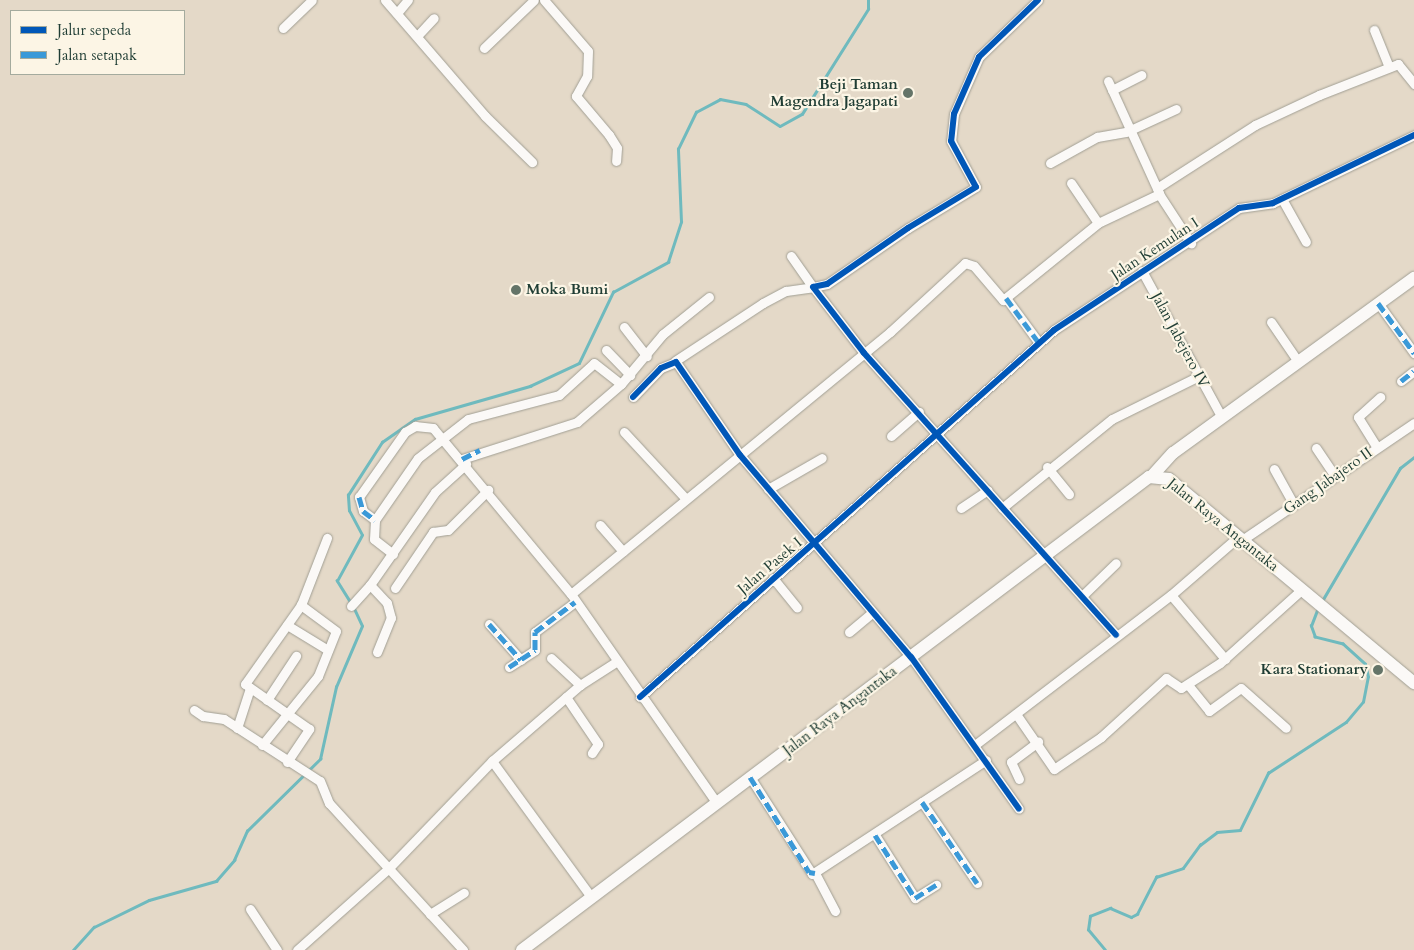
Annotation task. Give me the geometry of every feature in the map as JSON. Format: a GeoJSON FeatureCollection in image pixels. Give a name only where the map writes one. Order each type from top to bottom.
{"type":"FeatureCollection","features":[{"type":"Feature","properties":{"kind":"main road"},"geometry":{"type":"LineString","coordinates":[[1152,476],[1164,460],[1219,414],[1414,278]]}},
{"type":"Feature","properties":{"kind":"main road","name":"Jalan Raya Angantaka"},"geometry":{"type":"LineString","coordinates":[[522,950],[1042,556],[1152,476],[1169,479],[1240,538],[1296,594],[1311,598],[1414,682]]}},
{"type":"Feature","properties":{"kind":"street"},"geometry":{"type":"LineString","coordinates":[[283,28],[312,0]]}},
{"type":"Feature","properties":{"kind":"street"},"geometry":{"type":"LineString","coordinates":[[384,0],[418,35],[474,103],[532,162]]}},
{"type":"Feature","properties":{"kind":"street"},"geometry":{"type":"LineString","coordinates":[[397,13],[408,0]]}},
{"type":"Feature","properties":{"kind":"street"},"geometry":{"type":"LineString","coordinates":[[484,48],[534,0]]}},
{"type":"Feature","properties":{"kind":"street"},"geometry":{"type":"LineString","coordinates":[[544,0],[588,52],[586,76],[576,96],[609,135],[617,148],[616,161]]}},
{"type":"Feature","properties":{"kind":"street"},"geometry":{"type":"LineString","coordinates":[[633,397],[661,368],[675,361],[763,303],[786,291],[826,284],[908,228],[976,187],[951,141],[954,114],[979,57],[1038,0]]}},
{"type":"Feature","properties":{"kind":"street"},"geometry":{"type":"LineString","coordinates":[[418,35],[434,18]]}},
{"type":"Feature","properties":{"kind":"street"},"geometry":{"type":"LineString","coordinates":[[1374,30],[1390,67]]}},
{"type":"Feature","properties":{"kind":"street"},"geometry":{"type":"LineString","coordinates":[[571,594],[864,353],[965,263],[974,266],[999,300],[1006,298],[1098,224],[1158,191],[1255,125],[1390,67],[1402,65],[1414,84]]}},
{"type":"Feature","properties":{"kind":"street"},"geometry":{"type":"LineString","coordinates":[[1112,90],[1141,75]]}},
{"type":"Feature","properties":{"kind":"street"},"geometry":{"type":"LineString","coordinates":[[1108,81],[1132,130],[1158,191],[1191,243]]}},
{"type":"Feature","properties":{"kind":"street"},"geometry":{"type":"LineString","coordinates":[[1050,163],[1097,137],[1132,130],[1176,109]]}},
{"type":"Feature","properties":{"kind":"street","name":"Jalan Kemulan I"},"geometry":{"type":"LineString","coordinates":[[936,431],[1039,343],[1142,271],[1191,243],[1239,208],[1282,199],[1414,135]]}},
{"type":"Feature","properties":{"kind":"street"},"geometry":{"type":"LineString","coordinates":[[1071,182],[1098,224]]}},
{"type":"Feature","properties":{"kind":"street"},"geometry":{"type":"LineString","coordinates":[[1282,199],[1306,242]]}},
{"type":"Feature","properties":{"kind":"street"},"geometry":{"type":"LineString","coordinates":[[791,256],[864,353],[988,490],[1042,556],[1082,596],[1116,635]]}},
{"type":"Feature","properties":{"kind":"street","name":"Jalan Jabejero IV"},"geometry":{"type":"LineString","coordinates":[[1142,271],[1219,414]]}},
{"type":"Feature","properties":{"kind":"street"},"geometry":{"type":"LineString","coordinates":[[351,606],[370,585],[393,554],[435,492],[469,467],[577,422],[630,375],[664,334],[710,297]]}},
{"type":"Feature","properties":{"kind":"street"},"geometry":{"type":"LineString","coordinates":[[1006,298],[1039,343]]}},
{"type":"Feature","properties":{"kind":"street"},"geometry":{"type":"LineString","coordinates":[[1378,303],[1414,353]]}},
{"type":"Feature","properties":{"kind":"street"},"geometry":{"type":"LineString","coordinates":[[1271,322],[1297,360]]}},
{"type":"Feature","properties":{"kind":"street"},"geometry":{"type":"LineString","coordinates":[[624,327],[647,356]]}},
{"type":"Feature","properties":{"kind":"street"},"geometry":{"type":"LineString","coordinates":[[606,350],[630,375]]}},
{"type":"Feature","properties":{"kind":"street"},"geometry":{"type":"LineString","coordinates":[[675,361],[740,455],[911,657],[976,744],[1019,810]]}},
{"type":"Feature","properties":{"kind":"street"},"geometry":{"type":"LineString","coordinates":[[393,554],[373,536],[375,520],[418,458],[444,437],[472,418],[558,395],[594,364],[620,384]]}},
{"type":"Feature","properties":{"kind":"street"},"geometry":{"type":"LineString","coordinates":[[1401,380],[1414,371]]}},
{"type":"Feature","properties":{"kind":"street"},"geometry":{"type":"LineString","coordinates":[[1002,508],[1047,467],[1126,410],[1199,376]]}},
{"type":"Feature","properties":{"kind":"street"},"geometry":{"type":"LineString","coordinates":[[1376,446],[1358,417],[1380,397]]}},
{"type":"Feature","properties":{"kind":"street"},"geometry":{"type":"LineString","coordinates":[[891,436],[919,412]]}},
{"type":"Feature","properties":{"kind":"street","name":"Gang Jabajero II"},"geometry":{"type":"LineString","coordinates":[[976,744],[1116,635],[1171,595],[1240,538],[1294,505],[1376,446],[1414,423]]}},
{"type":"Feature","properties":{"kind":"street"},"geometry":{"type":"LineString","coordinates":[[375,520],[363,512],[359,497],[405,432],[428,425],[444,437],[571,594],[640,697],[716,802]]}},
{"type":"Feature","properties":{"kind":"street","name":"Jalan Pasek I"},"geometry":{"type":"LineString","coordinates":[[640,697],[773,578],[816,544],[936,431]]}},
{"type":"Feature","properties":{"kind":"street"},"geometry":{"type":"LineString","coordinates":[[624,432],[686,499]]}},
{"type":"Feature","properties":{"kind":"street"},"geometry":{"type":"LineString","coordinates":[[1316,448],[1334,475]]}},
{"type":"Feature","properties":{"kind":"street"},"geometry":{"type":"LineString","coordinates":[[768,489],[822,458]]}},
{"type":"Feature","properties":{"kind":"street"},"geometry":{"type":"LineString","coordinates":[[1047,467],[1069,494]]}},
{"type":"Feature","properties":{"kind":"street"},"geometry":{"type":"LineString","coordinates":[[1274,469],[1294,505]]}},
{"type":"Feature","properties":{"kind":"street"},"geometry":{"type":"LineString","coordinates":[[395,588],[433,532],[448,530],[488,490]]}},
{"type":"Feature","properties":{"kind":"street"},"geometry":{"type":"LineString","coordinates":[[962,508],[988,490]]}},
{"type":"Feature","properties":{"kind":"street"},"geometry":{"type":"LineString","coordinates":[[600,525],[623,551]]}},
{"type":"Feature","properties":{"kind":"street"},"geometry":{"type":"LineString","coordinates":[[287,762],[310,730],[250,688],[246,682],[301,605],[327,538]]}},
{"type":"Feature","properties":{"kind":"street"},"geometry":{"type":"LineString","coordinates":[[1082,596],[1116,563]]}},
{"type":"Feature","properties":{"kind":"street"},"geometry":{"type":"LineString","coordinates":[[773,578],[797,608]]}},
{"type":"Feature","properties":{"kind":"street"},"geometry":{"type":"LineString","coordinates":[[370,585],[387,603],[391,618],[377,652]]}},
{"type":"Feature","properties":{"kind":"street"},"geometry":{"type":"LineString","coordinates":[[1016,714],[1038,742],[1054,769],[1109,732],[1166,678],[1178,688],[1189,686],[1226,659],[1296,594]]}},
{"type":"Feature","properties":{"kind":"street"},"geometry":{"type":"LineString","coordinates":[[1171,595],[1226,659]]}},
{"type":"Feature","properties":{"kind":"street"},"geometry":{"type":"LineString","coordinates":[[509,667],[521,660],[536,647],[534,634],[575,602]]}},
{"type":"Feature","properties":{"kind":"street"},"geometry":{"type":"LineString","coordinates":[[262,745],[318,676],[336,629],[301,605]]}},
{"type":"Feature","properties":{"kind":"street"},"geometry":{"type":"LineString","coordinates":[[849,632],[872,613]]}},
{"type":"Feature","properties":{"kind":"street"},"geometry":{"type":"LineString","coordinates":[[489,624],[521,660]]}},
{"type":"Feature","properties":{"kind":"street"},"geometry":{"type":"LineString","coordinates":[[287,626],[328,650]]}},
{"type":"Feature","properties":{"kind":"street"},"geometry":{"type":"LineString","coordinates":[[267,700],[296,656]]}},
{"type":"Feature","properties":{"kind":"street"},"geometry":{"type":"LineString","coordinates":[[551,658],[580,685]]}},
{"type":"Feature","properties":{"kind":"street"},"geometry":{"type":"LineString","coordinates":[[297,950],[389,868],[492,761],[580,685],[616,662]]}},
{"type":"Feature","properties":{"kind":"street"},"geometry":{"type":"LineString","coordinates":[[1189,686],[1209,711],[1240,688],[1286,728]]}},
{"type":"Feature","properties":{"kind":"street"},"geometry":{"type":"LineString","coordinates":[[237,728],[250,688]]}},
{"type":"Feature","properties":{"kind":"street"},"geometry":{"type":"LineString","coordinates":[[566,697],[596,740],[598,746],[592,753]]}},
{"type":"Feature","properties":{"kind":"street"},"geometry":{"type":"LineString","coordinates":[[194,710],[237,728],[287,762],[306,770],[315,777],[325,788],[329,802],[463,950]]}},
{"type":"Feature","properties":{"kind":"street"},"geometry":{"type":"LineString","coordinates":[[1019,779],[1011,762],[1038,742]]}},
{"type":"Feature","properties":{"kind":"street"},"geometry":{"type":"LineString","coordinates":[[750,777],[809,872],[815,873],[986,760]]}},
{"type":"Feature","properties":{"kind":"street"},"geometry":{"type":"LineString","coordinates":[[492,761],[591,897]]}},
{"type":"Feature","properties":{"kind":"street"},"geometry":{"type":"LineString","coordinates":[[922,802],[977,883]]}},
{"type":"Feature","properties":{"kind":"street"},"geometry":{"type":"LineString","coordinates":[[875,835],[915,898],[936,885]]}},
{"type":"Feature","properties":{"kind":"street"},"geometry":{"type":"LineString","coordinates":[[815,873],[835,911]]}},
{"type":"Feature","properties":{"kind":"street"},"geometry":{"type":"LineString","coordinates":[[430,914],[464,894]]}},
{"type":"Feature","properties":{"kind":"street"},"geometry":{"type":"LineString","coordinates":[[250,909],[277,950]]}},
{"type":"Feature","properties":{"kind":"waterway"},"geometry":{"type":"LineString","coordinates":[[350,602],[337,581],[362,535],[349,511],[348,495],[382,442],[415,419],[530,386],[579,363],[613,292],[668,262],[681,222],[678,149],[696,112],[720,99],[746,104],[780,126],[802,114],[868,9],[868,0]]}},
{"type":"Feature","properties":{"kind":"waterway"},"geometry":{"type":"LineString","coordinates":[[1322,601],[1400,468],[1414,457]]}},
{"type":"Feature","properties":{"kind":"waterway"},"geometry":{"type":"LineString","coordinates":[[73,950],[94,927],[149,900],[216,881],[234,860],[247,831],[320,759],[336,687],[362,626],[353,607]]}},
{"type":"Feature","properties":{"kind":"waterway"},"geometry":{"type":"LineString","coordinates":[[1105,950],[1088,930],[1090,916],[1110,908],[1131,917],[1137,914],[1156,877],[1183,868],[1200,845],[1217,832],[1240,830],[1268,773],[1346,722],[1363,702],[1368,677],[1365,664],[1343,644],[1315,637],[1311,626],[1318,608]]}},
{"type":"Feature","properties":{"kind":"marked path"},"geometry":{"type":"LineString","coordinates":[[1006,298],[1039,343]]}},
{"type":"Feature","properties":{"kind":"marked path"},"geometry":{"type":"LineString","coordinates":[[1378,303],[1414,353]]}},
{"type":"Feature","properties":{"kind":"marked path"},"geometry":{"type":"LineString","coordinates":[[1401,381],[1414,371]]}},
{"type":"Feature","properties":{"kind":"marked path"},"geometry":{"type":"LineString","coordinates":[[462,459],[480,450]]}},
{"type":"Feature","properties":{"kind":"marked path"},"geometry":{"type":"LineString","coordinates":[[359,497],[363,511],[375,520]]}},
{"type":"Feature","properties":{"kind":"marked path"},"geometry":{"type":"LineString","coordinates":[[509,667],[535,650],[535,632],[575,602]]}},
{"type":"Feature","properties":{"kind":"marked path"},"geometry":{"type":"LineString","coordinates":[[489,624],[521,660]]}},
{"type":"Feature","properties":{"kind":"marked path"},"geometry":{"type":"LineString","coordinates":[[750,777],[809,872],[815,873]]}},
{"type":"Feature","properties":{"kind":"marked path"},"geometry":{"type":"LineString","coordinates":[[922,802],[977,883]]}},
{"type":"Feature","properties":{"kind":"marked path"},"geometry":{"type":"LineString","coordinates":[[875,835],[915,898],[936,885]]}},
{"type":"Feature","properties":{"kind":"cycle path"},"geometry":{"type":"LineString","coordinates":[[1038,0],[979,57],[954,114],[951,141],[976,187],[908,228],[827,284],[813,287],[864,353],[1116,635]]}},
{"type":"Feature","properties":{"kind":"cycle path"},"geometry":{"type":"LineString","coordinates":[[640,697],[1054,330],[1239,208],[1273,203],[1414,135]]}},
{"type":"Feature","properties":{"kind":"cycle path"},"geometry":{"type":"LineString","coordinates":[[633,397],[661,368],[676,362],[740,455],[911,657],[1019,809]]}},
{"type":"Feature","properties":{"kind":"place","name":"Beji Taman Magendra Jagapati"},"geometry":{"type":"Point","coordinates":[908,93]}},
{"type":"Feature","properties":{"kind":"place","name":"Moka Bumi"},"geometry":{"type":"Point","coordinates":[516,290]}},
{"type":"Feature","properties":{"kind":"place","name":"Kara Stationary"},"geometry":{"type":"Point","coordinates":[1378,670]}}]}
